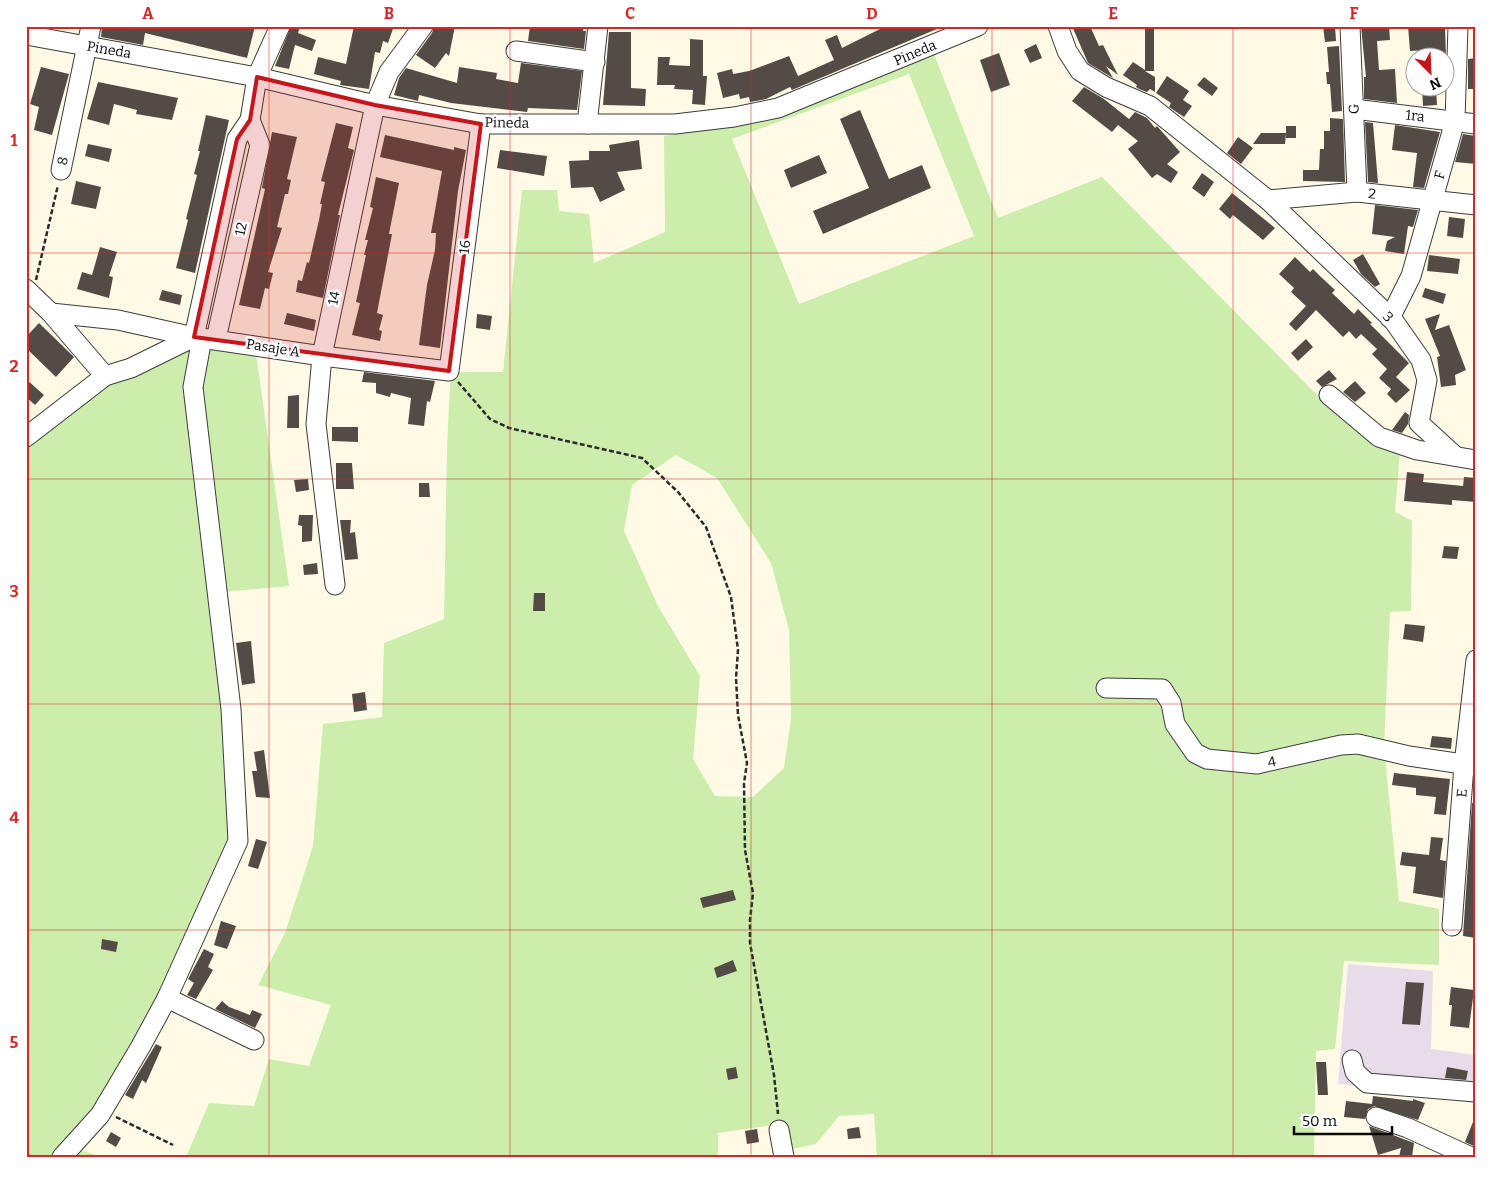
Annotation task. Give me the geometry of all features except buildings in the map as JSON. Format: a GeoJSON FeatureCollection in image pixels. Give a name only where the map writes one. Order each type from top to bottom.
{"type":"FeatureCollection","features":[{"type":"Feature","properties":{"kind":"street","name":"8"},"geometry":{"type":"LineString","coordinates":[[62,170],[91,26]]}},
{"type":"Feature","properties":{"kind":"street","name":"12"},"geometry":{"type":"LineString","coordinates":[[62,1157],[103,1111],[167,998],[238,842],[231,709],[193,387],[204,338],[260,145],[250,120],[257,77],[280,26]]}},
{"type":"Feature","properties":{"kind":"street","name":"14"},"geometry":{"type":"LineString","coordinates":[[335,585],[316,424],[322,356],[375,105],[389,72],[423,26]]}},
{"type":"Feature","properties":{"kind":"street"},"geometry":{"type":"LineString","coordinates":[[587,124],[598,26]]}},
{"type":"Feature","properties":{"kind":"street","name":"Pineda"},"geometry":{"type":"LineString","coordinates":[[26,35],[257,77],[375,105],[481,124],[675,124],[734,117],[778,108],[978,26]]}},
{"type":"Feature","properties":{"kind":"street","name":"3"},"geometry":{"type":"LineString","coordinates":[[1058,26],[1067,50],[1080,71],[1106,87],[1150,106],[1268,200],[1390,318],[1421,360],[1427,380],[1419,423],[1455,456]]}},
{"type":"Feature","properties":{"kind":"street","name":"G"},"geometry":{"type":"LineString","coordinates":[[1350,26],[1357,192]]}},
{"type":"Feature","properties":{"kind":"street","name":"F"},"geometry":{"type":"LineString","coordinates":[[1390,318],[1411,276],[1455,121],[1458,26]]}},
{"type":"Feature","properties":{"kind":"street"},"geometry":{"type":"LineString","coordinates":[[516,52],[595,62]]}},
{"type":"Feature","properties":{"kind":"street","name":"1ra"},"geometry":{"type":"LineString","coordinates":[[1354,110],[1476,124]]}},
{"type":"Feature","properties":{"kind":"street","name":"16"},"geometry":{"type":"LineString","coordinates":[[449,371],[481,124]]}},
{"type":"Feature","properties":{"kind":"street","name":"2"},"geometry":{"type":"LineString","coordinates":[[1268,200],[1357,192],[1476,205]]}},
{"type":"Feature","properties":{"kind":"street"},"geometry":{"type":"LineString","coordinates":[[30,292],[51,313],[105,376]]}},
{"type":"Feature","properties":{"kind":"street","name":"Pasaje A"},"geometry":{"type":"LineString","coordinates":[[51,313],[118,320],[204,338],[322,356],[449,371]]}},
{"type":"Feature","properties":{"kind":"street"},"geometry":{"type":"LineString","coordinates":[[26,437],[105,376],[132,368],[204,338]]}},
{"type":"Feature","properties":{"kind":"street"},"geometry":{"type":"LineString","coordinates":[[1329,395],[1379,437],[1417,450],[1476,460]]}},
{"type":"Feature","properties":{"kind":"street","name":"E"},"geometry":{"type":"LineString","coordinates":[[1452,926],[1470,765],[1476,660]]}},
{"type":"Feature","properties":{"kind":"street","name":"4"},"geometry":{"type":"LineString","coordinates":[[1106,688],[1162,689],[1170,703],[1175,724],[1195,754],[1207,759],[1257,764],[1341,745],[1358,744],[1409,756],[1470,765]]}},
{"type":"Feature","properties":{"kind":"street"},"geometry":{"type":"LineString","coordinates":[[167,998],[254,1040]]}},
{"type":"Feature","properties":{"kind":"street"},"geometry":{"type":"LineString","coordinates":[[1352,1060],[1354,1072],[1368,1082],[1476,1092]]}},
{"type":"Feature","properties":{"kind":"street"},"geometry":{"type":"LineString","coordinates":[[1376,1117],[1408,1128],[1471,1157]]}},
{"type":"Feature","properties":{"kind":"street"},"geometry":{"type":"LineString","coordinates":[[779,1130],[784,1157]]}},
{"type":"Feature","properties":{"kind":"path","name":"8"},"geometry":{"type":"LineString","coordinates":[[30,292],[62,170]]}},
{"type":"Feature","properties":{"kind":"path"},"geometry":{"type":"LineString","coordinates":[[449,371],[490,419],[509,428],[642,458],[678,492],[706,526],[731,597],[738,650],[736,678],[738,715],[747,763],[744,792],[745,850],[753,892],[750,943],[774,1075],[779,1130]]}},
{"type":"Feature","properties":{"kind":"path"},"geometry":{"type":"LineString","coordinates":[[103,1111],[174,1145]]}},
{"type":"Feature","properties":{"kind":"highlighted area"},"geometry":{"type":"Polygon","coordinates":[[[257,77],[375,105],[481,124],[449,371],[194,337],[237,139],[250,120],[257,77]]]}},
{"type":"Feature","properties":{"kind":"shaded area"},"geometry":{"type":"Polygon","coordinates":[[[1348,964],[1433,971],[1431,1049],[1476,1055],[1476,1104],[1430,1094],[1338,1084],[1348,964]]]}},
{"type":"Feature","properties":{"kind":"green space"},"geometry":{"type":"Polygon","coordinates":[[[934,54],[998,218],[1102,177],[1328,406],[1400,452],[1395,512],[1412,521],[1411,611],[1390,612],[1384,746],[1399,901],[1439,909],[1439,965],[1344,961],[1335,1049],[1316,1051],[1314,1157],[877,1157],[874,1114],[839,1116],[816,1144],[788,1150],[779,1124],[718,1133],[718,1157],[186,1157],[209,1103],[254,1106],[269,1059],[309,1066],[331,1005],[258,985],[285,933],[313,846],[323,724],[382,717],[384,643],[444,619],[451,372],[503,372],[522,190],[557,190],[559,211],[589,214],[594,263],[665,232],[664,136],[778,115],[934,54]],[[909,74],[732,139],[799,304],[974,236],[909,74]],[[676,455],[632,485],[624,531],[658,606],[700,676],[693,759],[715,796],[753,797],[784,768],[791,718],[789,630],[771,563],[717,478],[676,455]]]}},
{"type":"Feature","properties":{"kind":"green space"},"geometry":{"type":"Polygon","coordinates":[[[181,343],[256,354],[289,586],[215,593],[236,837],[167,998],[76,1149],[103,1157],[26,1157],[26,441],[97,381],[181,343]]]}},
{"type":"Feature","properties":{"kind":"waterway"},"geometry":{"type":"LineString","coordinates":[[26,1154],[30,1157]]}}]}
